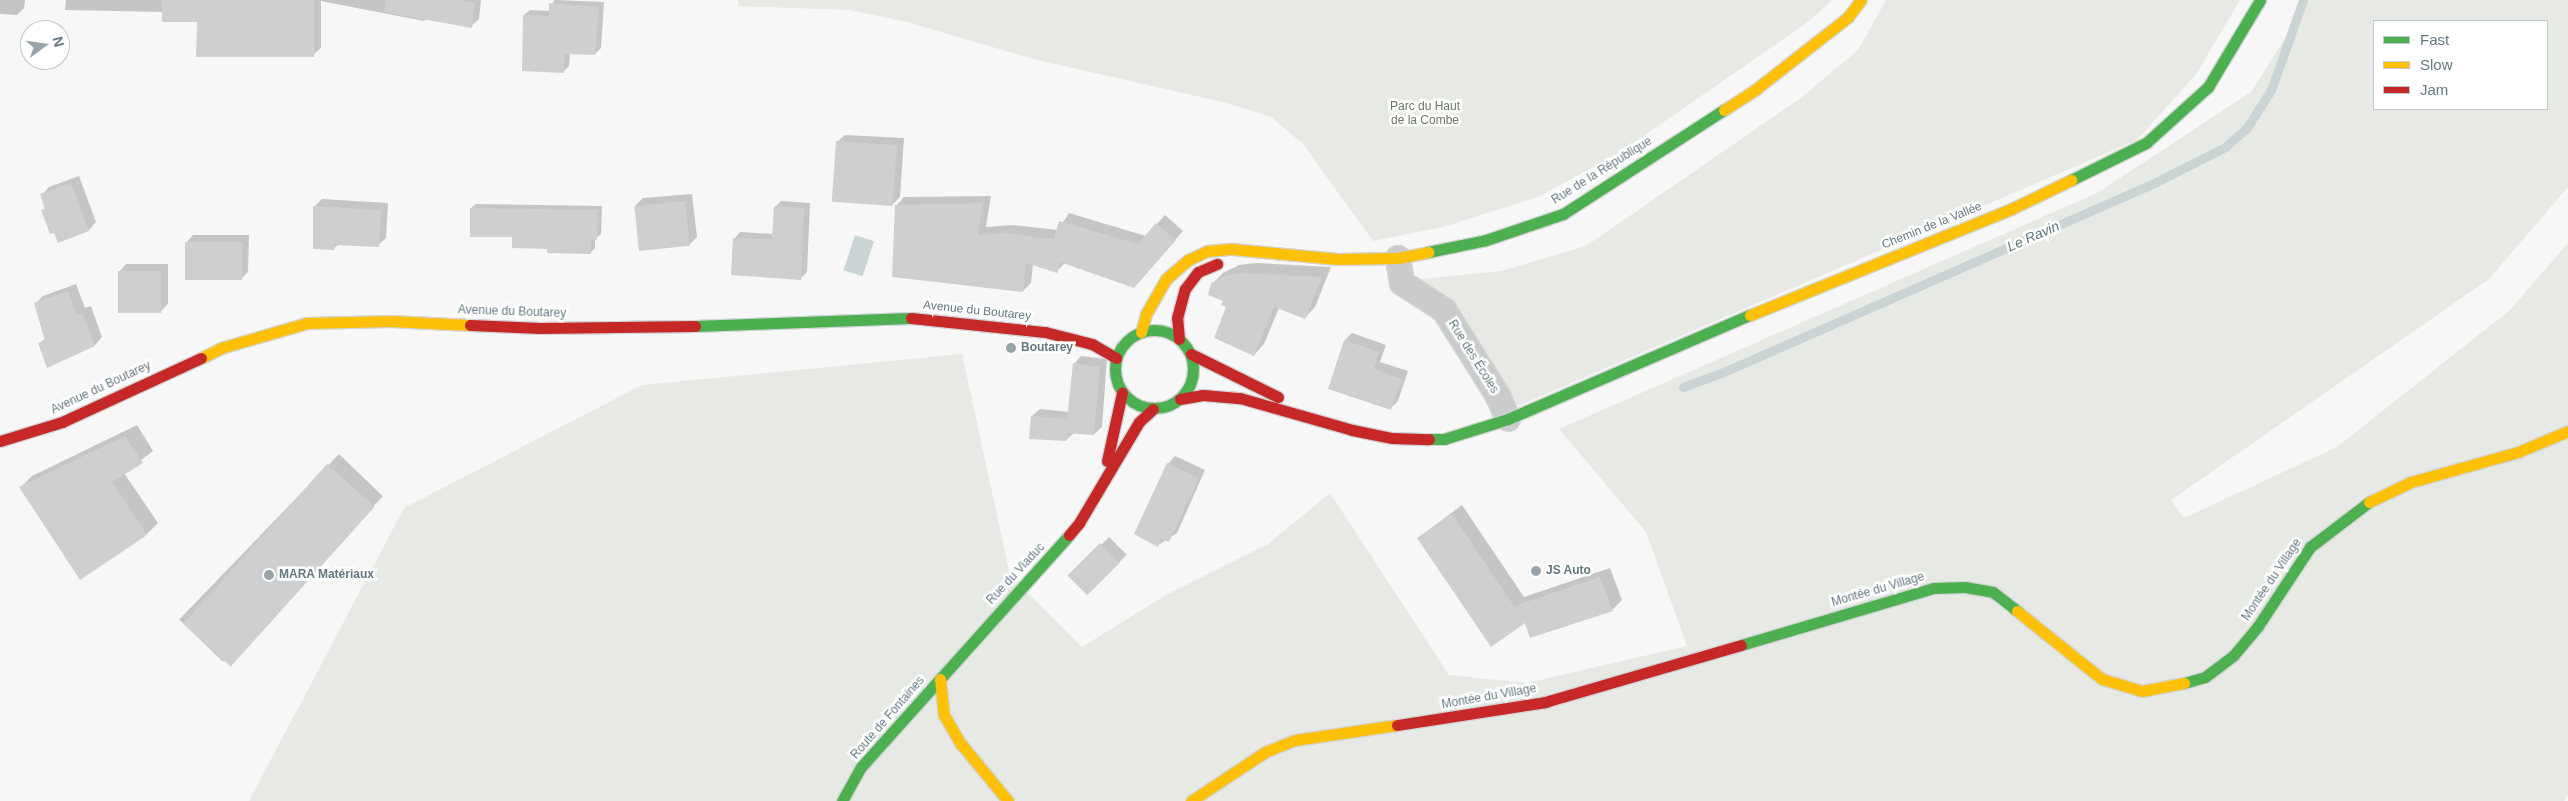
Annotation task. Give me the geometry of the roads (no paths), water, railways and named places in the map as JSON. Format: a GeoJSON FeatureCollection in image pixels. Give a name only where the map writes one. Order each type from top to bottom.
{"type":"FeatureCollection","features":[{"type":"Feature","properties":{"kind":"main road","name":"Rue de la République"},"geometry":{"type":"LineString","coordinates":[[1141,332],[1146,314],[1166,279],[1188,260],[1207,251],[1232,249],[1282,255],[1398,258],[1486,240],[1563,214],[1756,89],[1848,17],[1861,0]]}},
{"type":"Feature","properties":{"kind":"main road","name":"Chemin de la Vallée"},"geometry":{"type":"LineString","coordinates":[[1501,420],[1555,399],[1783,301],[2011,209],[2146,143],[2208,87],[2260,0]]}},
{"type":"Feature","properties":{"kind":"main road","name":"Rue de la République"},"geometry":{"type":"LineString","coordinates":[[1179,339],[1178,318],[1185,289],[1198,272],[1214,264],[1282,255]]}},
{"type":"Feature","properties":{"kind":"main road","name":"Avenue du Boutarey"},"geometry":{"type":"LineString","coordinates":[[0,441],[62,422],[224,347],[307,323],[390,321],[540,328],[800,324],[913,318],[982,323],[1045,332],[1129,339]]}},
{"type":"Feature","properties":{"kind":"main road"},"geometry":{"type":"LineString","coordinates":[[1315,417],[1248,381],[1190,354],[1179,339],[1161,330],[1141,332],[1129,339],[1116,358],[1117,382],[1122,393],[1141,407],[1153,409],[1203,395],[1240,398],[1315,417],[1352,430],[1418,438],[1444,439],[1501,420]]}},
{"type":"Feature","properties":{"kind":"main road","name":"Avenue du Boutarey"},"geometry":{"type":"LineString","coordinates":[[1045,332],[1092,344],[1116,358]]}},
{"type":"Feature","properties":{"kind":"main road"},"geometry":{"type":"LineString","coordinates":[[1180,400],[1192,379],[1190,354]]}},
{"type":"Feature","properties":{"kind":"main road","name":"Rue du Viaduc"},"geometry":{"type":"LineString","coordinates":[[1103,482],[1122,393]]}},
{"type":"Feature","properties":{"kind":"main road","name":"Rue du Viaduc"},"geometry":{"type":"LineString","coordinates":[[940,679],[1044,566],[1079,523],[1139,422],[1153,409]]}},
{"type":"Feature","properties":{"kind":"main road","name":"Montée du Village"},"geometry":{"type":"LineString","coordinates":[[1191,801],[1265,752],[1296,740],[1328,733],[1464,717],[1545,702],[1934,588],[1965,587],[1993,592],[2102,679],[2142,691],[2168,687],[2205,677],[2233,656],[2258,626],[2310,547],[2334,524],[2360,506],[2411,482],[2518,452],[2568,431]]}},
{"type":"Feature","properties":{"kind":"main road"},"geometry":{"type":"LineString","coordinates":[[940,679],[944,715],[961,744],[1008,801]]}},
{"type":"Feature","properties":{"kind":"main road","name":"Route de Fontaines"},"geometry":{"type":"LineString","coordinates":[[842,801],[862,767],[940,679]]}},
{"type":"Feature","properties":{"kind":"street","name":"Rue des Écoles"},"geometry":{"type":"LineString","coordinates":[[1398,258],[1402,283],[1444,310],[1497,394],[1501,420]]}},
{"type":"Feature","properties":{"kind":"waterway","name":"Le Ravin"},"geometry":{"type":"LineString","coordinates":[[1683,387],[1726,371],[2156,182],[2225,147],[2246,129],[2271,90],[2303,0]]}},
{"type":"Feature","properties":{"kind":"place","name":"Boutarey"},"geometry":{"type":"Point","coordinates":[1011,348]}},
{"type":"Feature","properties":{"kind":"place","name":"JS Auto"},"geometry":{"type":"Point","coordinates":[1536,571]}},
{"type":"Feature","properties":{"kind":"place","name":"MARA Matériaux"},"geometry":{"type":"Point","coordinates":[269,575]}},
{"type":"Feature","properties":{"kind":"park label","name":"Parc du Haut de la Combe"},"geometry":{"type":"Point","coordinates":[1425,114]}}]}
